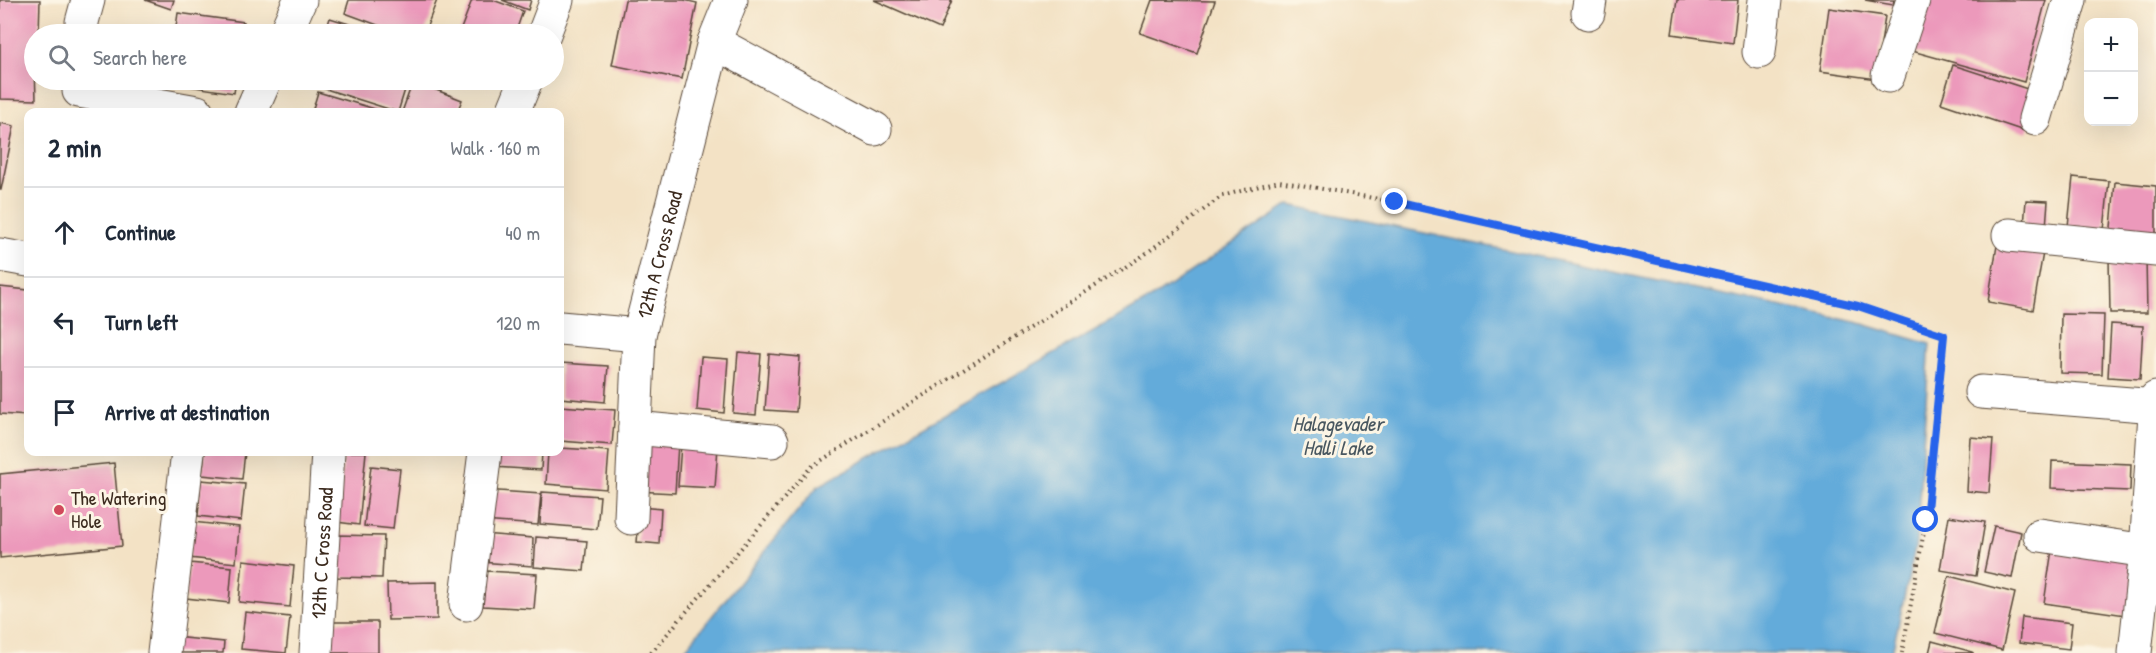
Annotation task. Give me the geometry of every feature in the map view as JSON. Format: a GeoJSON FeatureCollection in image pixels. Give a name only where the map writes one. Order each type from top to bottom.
{"type":"FeatureCollection","features":[{"type":"Feature","properties":{"kind":"street"},"geometry":{"type":"LineString","coordinates":[[82,24],[88,0]]}},
{"type":"Feature","properties":{"kind":"street"},"geometry":{"type":"LineString","coordinates":[[289,24],[300,0]]}},
{"type":"Feature","properties":{"kind":"street"},"geometry":{"type":"LineString","coordinates":[[548,24],[557,0]]}},
{"type":"Feature","properties":{"kind":"street","name":"12th A Cross Road"},"geometry":{"type":"LineString","coordinates":[[631,518],[639,335],[714,42],[730,0]]}},
{"type":"Feature","properties":{"kind":"street"},"geometry":{"type":"LineString","coordinates":[[1760,52],[1765,0]]}},
{"type":"Feature","properties":{"kind":"street"},"geometry":{"type":"LineString","coordinates":[[1888,76],[1913,0]]}},
{"type":"Feature","properties":{"kind":"street"},"geometry":{"type":"LineString","coordinates":[[2035,119],[2070,0]]}},
{"type":"Feature","properties":{"kind":"street"},"geometry":{"type":"LineString","coordinates":[[714,42],[875,129]]}},
{"type":"Feature","properties":{"kind":"street"},"geometry":{"type":"LineString","coordinates":[[79,90],[175,108]]}},
{"type":"Feature","properties":{"kind":"street"},"geometry":{"type":"LineString","coordinates":[[253,108],[261,90]]}},
{"type":"Feature","properties":{"kind":"street"},"geometry":{"type":"LineString","coordinates":[[515,108],[522,90]]}},
{"type":"Feature","properties":{"kind":"street"},"geometry":{"type":"LineString","coordinates":[[2009,235],[2156,250]]}},
{"type":"Feature","properties":{"kind":"street"},"geometry":{"type":"LineString","coordinates":[[0,255],[24,259]]}},
{"type":"Feature","properties":{"kind":"street"},"geometry":{"type":"LineString","coordinates":[[564,328],[639,335]]}},
{"type":"Feature","properties":{"kind":"street"},"geometry":{"type":"LineString","coordinates":[[1981,392],[2156,406]]}},
{"type":"Feature","properties":{"kind":"street"},"geometry":{"type":"LineString","coordinates":[[2135,653],[2146,551],[2156,398]]}},
{"type":"Feature","properties":{"kind":"street"},"geometry":{"type":"LineString","coordinates":[[635,428],[772,441]]}},
{"type":"Feature","properties":{"kind":"street"},"geometry":{"type":"LineString","coordinates":[[164,653],[188,456]]}},
{"type":"Feature","properties":{"kind":"street","name":"12th C Cross Road"},"geometry":{"type":"LineString","coordinates":[[316,653],[328,456]]}},
{"type":"Feature","properties":{"kind":"street"},"geometry":{"type":"LineString","coordinates":[[466,604],[484,456]]}},
{"type":"Feature","properties":{"kind":"street"},"geometry":{"type":"LineString","coordinates":[[2040,535],[2146,551]]}},
{"type":"Feature","properties":{"kind":"path"},"geometry":{"type":"LineString","coordinates":[[651,653],[811,467],[1144,255],[1222,196],[1279,181],[1395,202],[1858,306],[1944,335],[1926,520],[1902,653]]}},
{"type":"Feature","properties":{"kind":"water","name":"Halagevader Halli Lake"},"geometry":{"type":"Polygon","coordinates":[[[1289,205],[1856,322],[1930,344],[1916,544],[1892,653],[682,653],[817,487],[1150,299],[1289,205]]]}},
{"type":"Feature","properties":{"kind":"building"},"geometry":{"type":"Polygon","coordinates":[[[0,0],[40,0],[39,24],[24,24],[24,90],[36,90],[36,100],[0,99],[0,0]]]}},
{"type":"Feature","properties":{"kind":"building"},"geometry":{"type":"Polygon","coordinates":[[[145,0],[174,0],[171,9],[145,0]]]}},
{"type":"Feature","properties":{"kind":"building"},"geometry":{"type":"Polygon","coordinates":[[[349,0],[437,0],[428,24],[375,24],[345,13],[349,0]]]}},
{"type":"Feature","properties":{"kind":"building"},"geometry":{"type":"Polygon","coordinates":[[[472,0],[493,0],[523,11],[518,24],[463,24],[472,0]]]}},
{"type":"Feature","properties":{"kind":"building"},"geometry":{"type":"Polygon","coordinates":[[[502,0],[531,0],[528,10],[502,0]]]}},
{"type":"Feature","properties":{"kind":"building"},"geometry":{"type":"Polygon","coordinates":[[[625,0],[684,0],[697,3],[682,79],[612,65],[625,0]]]}},
{"type":"Feature","properties":{"kind":"building"},"geometry":{"type":"Polygon","coordinates":[[[874,0],[952,0],[940,29],[874,0]]]}},
{"type":"Feature","properties":{"kind":"building"},"geometry":{"type":"Polygon","coordinates":[[[1152,0],[1215,1],[1197,53],[1140,33],[1152,0]]]}},
{"type":"Feature","properties":{"kind":"building"},"geometry":{"type":"Polygon","coordinates":[[[1677,0],[1738,0],[1733,43],[1672,34],[1677,0]]]}},
{"type":"Feature","properties":{"kind":"building"},"geometry":{"type":"Polygon","coordinates":[[[1865,0],[1894,0],[1893,5],[1865,0]]]}},
{"type":"Feature","properties":{"kind":"building"},"geometry":{"type":"Polygon","coordinates":[[[1926,0],[2046,0],[2024,82],[1912,51],[1926,0]]]}},
{"type":"Feature","properties":{"kind":"building"},"geometry":{"type":"Polygon","coordinates":[[[1829,8],[1885,16],[1876,79],[1820,71],[1829,8]]]}},
{"type":"Feature","properties":{"kind":"building"},"geometry":{"type":"Polygon","coordinates":[[[178,13],[244,22],[244,24],[176,24],[178,13]]]}},
{"type":"Feature","properties":{"kind":"building"},"geometry":{"type":"Polygon","coordinates":[[[330,18],[349,24],[328,24],[330,18]]]}},
{"type":"Feature","properties":{"kind":"building"},"geometry":{"type":"Polygon","coordinates":[[[1953,65],[2040,93],[2027,132],[1941,103],[1953,65]]]}},
{"type":"Feature","properties":{"kind":"building"},"geometry":{"type":"Polygon","coordinates":[[[214,90],[234,90],[234,93],[214,90]]]}},
{"type":"Feature","properties":{"kind":"building"},"geometry":{"type":"Polygon","coordinates":[[[329,90],[405,90],[399,108],[385,108],[329,90]]]}},
{"type":"Feature","properties":{"kind":"building"},"geometry":{"type":"Polygon","coordinates":[[[410,90],[436,90],[462,100],[459,108],[403,108],[410,90]]]}},
{"type":"Feature","properties":{"kind":"building"},"geometry":{"type":"Polygon","coordinates":[[[318,92],[372,108],[313,108],[318,92]]]}},
{"type":"Feature","properties":{"kind":"building"},"geometry":{"type":"Polygon","coordinates":[[[0,123],[14,126],[1,190],[0,190],[0,123]]]}},
{"type":"Feature","properties":{"kind":"building"},"geometry":{"type":"Polygon","coordinates":[[[2073,177],[2109,181],[2103,240],[2067,236],[2073,177]]]}},
{"type":"Feature","properties":{"kind":"building"},"geometry":{"type":"Polygon","coordinates":[[[2115,182],[2156,186],[2156,234],[2110,239],[2115,182]]]}},
{"type":"Feature","properties":{"kind":"building"},"geometry":{"type":"Polygon","coordinates":[[[2026,200],[2048,201],[2046,227],[2024,226],[2026,200]]]}},
{"type":"Feature","properties":{"kind":"building"},"geometry":{"type":"Polygon","coordinates":[[[1998,239],[2044,247],[2033,310],[1988,302],[1998,239]]]}},
{"type":"Feature","properties":{"kind":"building"},"geometry":{"type":"Polygon","coordinates":[[[2109,257],[2146,257],[2147,313],[2110,313],[2109,257]]]}},
{"type":"Feature","properties":{"kind":"building"},"geometry":{"type":"Polygon","coordinates":[[[0,287],[24,290],[24,416],[0,414],[0,287]]]}},
{"type":"Feature","properties":{"kind":"building"},"geometry":{"type":"Polygon","coordinates":[[[2061,314],[2104,315],[2102,374],[2060,373],[2061,314]]]}},
{"type":"Feature","properties":{"kind":"building"},"geometry":{"type":"Polygon","coordinates":[[[2111,324],[2143,326],[2140,379],[2108,377],[2111,324]]]}},
{"type":"Feature","properties":{"kind":"building"},"geometry":{"type":"Polygon","coordinates":[[[738,352],[761,354],[756,415],[733,413],[738,352]]]}},
{"type":"Feature","properties":{"kind":"building"},"geometry":{"type":"Polygon","coordinates":[[[769,354],[800,357],[796,412],[765,410],[769,354]]]}},
{"type":"Feature","properties":{"kind":"building"},"geometry":{"type":"Polygon","coordinates":[[[701,357],[728,359],[724,413],[697,410],[701,357]]]}},
{"type":"Feature","properties":{"kind":"building"},"geometry":{"type":"Polygon","coordinates":[[[564,363],[608,366],[605,402],[564,398],[564,363]]]}},
{"type":"Feature","properties":{"kind":"building"},"geometry":{"type":"Polygon","coordinates":[[[564,406],[615,410],[612,445],[564,441],[564,406]]]}},
{"type":"Feature","properties":{"kind":"building"},"geometry":{"type":"Polygon","coordinates":[[[1970,437],[1993,439],[1989,493],[1967,491],[1970,437]]]}},
{"type":"Feature","properties":{"kind":"building"},"geometry":{"type":"Polygon","coordinates":[[[640,439],[678,443],[675,493],[636,491],[640,439]]]}},
{"type":"Feature","properties":{"kind":"building"},"geometry":{"type":"Polygon","coordinates":[[[681,444],[718,447],[715,488],[678,486],[681,444]]]}},
{"type":"Feature","properties":{"kind":"building"},"geometry":{"type":"Polygon","coordinates":[[[564,448],[609,451],[606,489],[546,484],[548,456],[564,456],[564,448]]]}},
{"type":"Feature","properties":{"kind":"building"},"geometry":{"type":"Polygon","coordinates":[[[204,456],[245,456],[242,479],[202,475],[204,456]]]}},
{"type":"Feature","properties":{"kind":"building"},"geometry":{"type":"Polygon","coordinates":[[[344,456],[366,456],[359,525],[337,522],[344,456]]]}},
{"type":"Feature","properties":{"kind":"building"},"geometry":{"type":"Polygon","coordinates":[[[494,456],[542,456],[541,470],[493,467],[494,456]]]}},
{"type":"Feature","properties":{"kind":"building"},"geometry":{"type":"Polygon","coordinates":[[[2052,461],[2131,464],[2130,491],[2051,488],[2052,461]]]}},
{"type":"Feature","properties":{"kind":"building","name":"The Watering Hole"},"geometry":{"type":"Polygon","coordinates":[[[114,463],[122,546],[0,558],[0,474],[114,463]]]}},
{"type":"Feature","properties":{"kind":"building"},"geometry":{"type":"Polygon","coordinates":[[[371,466],[400,469],[393,529],[364,526],[371,466]]]}},
{"type":"Feature","properties":{"kind":"building"},"geometry":{"type":"Polygon","coordinates":[[[201,480],[245,484],[241,521],[198,516],[201,480]]]}},
{"type":"Feature","properties":{"kind":"building"},"geometry":{"type":"Polygon","coordinates":[[[484,490],[541,494],[538,525],[482,521],[484,490]]]}},
{"type":"Feature","properties":{"kind":"building"},"geometry":{"type":"Polygon","coordinates":[[[542,492],[600,496],[597,529],[540,524],[542,492]]]}},
{"type":"Feature","properties":{"kind":"building"},"geometry":{"type":"Polygon","coordinates":[[[640,507],[661,509],[659,544],[637,542],[640,507]]]}},
{"type":"Feature","properties":{"kind":"building"},"geometry":{"type":"Polygon","coordinates":[[[1949,516],[1985,522],[1976,576],[1940,570],[1949,516]]]}},
{"type":"Feature","properties":{"kind":"building"},"geometry":{"type":"Polygon","coordinates":[[[192,522],[239,527],[236,563],[189,558],[192,522]]]}},
{"type":"Feature","properties":{"kind":"building"},"geometry":{"type":"Polygon","coordinates":[[[1994,526],[2021,532],[2012,578],[1984,572],[1994,526]]]}},
{"type":"Feature","properties":{"kind":"building"},"geometry":{"type":"Polygon","coordinates":[[[482,534],[533,538],[532,566],[480,562],[482,534]]]}},
{"type":"Feature","properties":{"kind":"building"},"geometry":{"type":"Polygon","coordinates":[[[335,535],[384,536],[382,578],[334,577],[335,535]]]}},
{"type":"Feature","properties":{"kind":"building"},"geometry":{"type":"Polygon","coordinates":[[[536,537],[587,541],[584,571],[534,567],[536,537]]]}},
{"type":"Feature","properties":{"kind":"building"},"geometry":{"type":"Polygon","coordinates":[[[2053,543],[2141,556],[2132,616],[2044,603],[2053,543]]]}},
{"type":"Feature","properties":{"kind":"building"},"geometry":{"type":"Polygon","coordinates":[[[243,560],[294,566],[290,607],[239,602],[243,560]]]}},
{"type":"Feature","properties":{"kind":"building"},"geometry":{"type":"Polygon","coordinates":[[[189,563],[232,567],[229,603],[186,598],[189,563]]]}},
{"type":"Feature","properties":{"kind":"building"},"geometry":{"type":"Polygon","coordinates":[[[486,571],[537,574],[534,609],[483,606],[486,571]]]}},
{"type":"Feature","properties":{"kind":"building"},"geometry":{"type":"Polygon","coordinates":[[[1949,576],[2015,593],[2002,650],[1935,633],[1949,576]]]}},
{"type":"Feature","properties":{"kind":"building"},"geometry":{"type":"Polygon","coordinates":[[[437,582],[437,619],[388,620],[387,583],[437,582]]]}},
{"type":"Feature","properties":{"kind":"building"},"geometry":{"type":"Polygon","coordinates":[[[245,612],[290,617],[286,653],[241,649],[245,612]]]}},
{"type":"Feature","properties":{"kind":"building"},"geometry":{"type":"Polygon","coordinates":[[[2022,617],[2072,623],[2069,649],[2019,643],[2022,617]]]}},
{"type":"Feature","properties":{"kind":"building"},"geometry":{"type":"Polygon","coordinates":[[[330,622],[378,622],[378,653],[330,653],[330,622]]]}},
{"type":"Feature","properties":{"kind":"building"},"geometry":{"type":"Polygon","coordinates":[[[174,637],[224,642],[223,653],[172,653],[174,637]]]}},
{"type":"Feature","properties":{"kind":"building"},"geometry":{"type":"Polygon","coordinates":[[[1932,641],[1973,652],[1973,653],[1929,653],[1932,641]]]}},
{"type":"Feature","properties":{"kind":"place","name":"The Watering Hole"},"geometry":{"type":"Point","coordinates":[59,510]}},
{"type":"Feature","properties":{"kind":"route"},"geometry":{"type":"LineString","coordinates":[[1395,202],[1858,306],[1944,335],[1926,520]]}}]}
